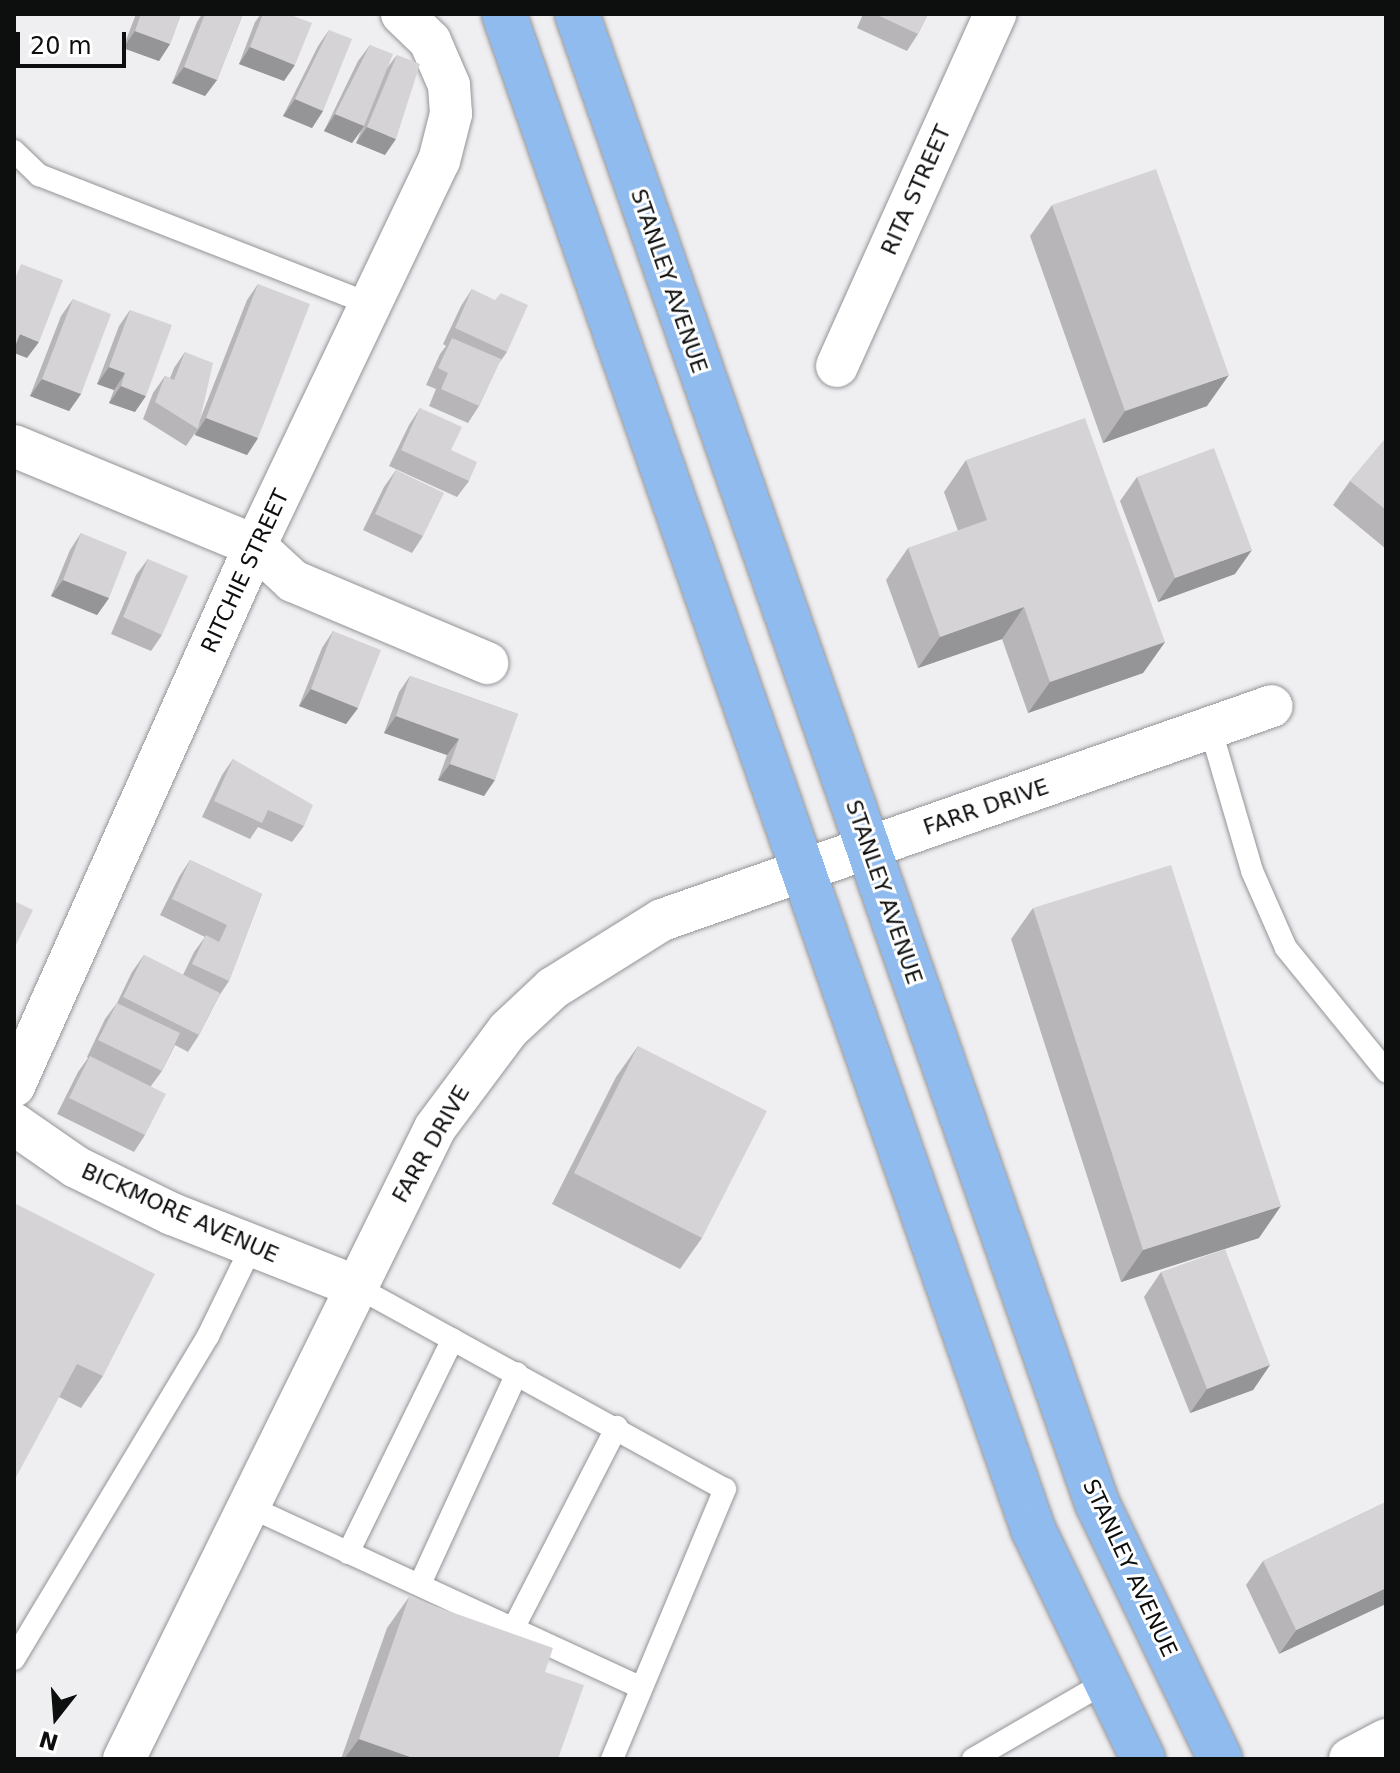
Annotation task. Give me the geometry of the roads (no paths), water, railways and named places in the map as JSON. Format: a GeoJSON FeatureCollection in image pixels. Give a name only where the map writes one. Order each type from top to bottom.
{"type":"FeatureCollection","features":[{"type":"Feature","properties":{"kind":"main road"},"geometry":{"type":"LineString","coordinates":[[504,14],[1033,1529],[1143,1759]]}},
{"type":"Feature","properties":{"kind":"main road","name":"STANLEY AVENUE"},"geometry":{"type":"LineString","coordinates":[[577,14],[1097,1503],[1220,1759]]}},
{"type":"Feature","properties":{"kind":"street","name":"RITCHIE STREET"},"geometry":{"type":"LineString","coordinates":[[14,1086],[255,546],[449,133],[449,85],[438,54],[402,14]]}},
{"type":"Feature","properties":{"kind":"street","name":"RITA STREET"},"geometry":{"type":"LineString","coordinates":[[837,366],[995,14]]}},
{"type":"Feature","properties":{"kind":"street"},"geometry":{"type":"LineString","coordinates":[[14,446],[255,546],[293,581],[487,663]]}},
{"type":"Feature","properties":{"kind":"street","name":"FARR DRIVE"},"geometry":{"type":"LineString","coordinates":[[124,1759],[250,1507],[355,1286],[469,1077],[553,988],[662,920],[1272,706]]}},
{"type":"Feature","properties":{"kind":"street","name":"BICKMORE AVENUE"},"geometry":{"type":"LineString","coordinates":[[14,1124],[76,1167],[251,1248],[355,1286]]}},
{"type":"Feature","properties":{"kind":"street"},"geometry":{"type":"LineString","coordinates":[[1350,1759],[1386,1740]]}},
{"type":"Feature","properties":{"kind":"lane"},"geometry":{"type":"LineString","coordinates":[[14,151],[39,175],[370,304]]}},
{"type":"Feature","properties":{"kind":"lane"},"geometry":{"type":"LineString","coordinates":[[1210,727],[1252,871],[1286,948],[1386,1071]]}},
{"type":"Feature","properties":{"kind":"lane"},"geometry":{"type":"LineString","coordinates":[[14,1659],[208,1336],[251,1248]]}},
{"type":"Feature","properties":{"kind":"lane"},"geometry":{"type":"LineString","coordinates":[[355,1286],[617,1427],[725,1489],[637,1686],[612,1759]]}},
{"type":"Feature","properties":{"kind":"lane"},"geometry":{"type":"LineString","coordinates":[[348,1553],[453,1339]]}},
{"type":"Feature","properties":{"kind":"lane"},"geometry":{"type":"LineString","coordinates":[[420,1584],[517,1373]]}},
{"type":"Feature","properties":{"kind":"lane"},"geometry":{"type":"LineString","coordinates":[[514,1627],[617,1427]]}},
{"type":"Feature","properties":{"kind":"lane"},"geometry":{"type":"LineString","coordinates":[[250,1507],[637,1686]]}},
{"type":"Feature","properties":{"kind":"lane"},"geometry":{"type":"LineString","coordinates":[[973,1759],[1106,1682]]}}]}
